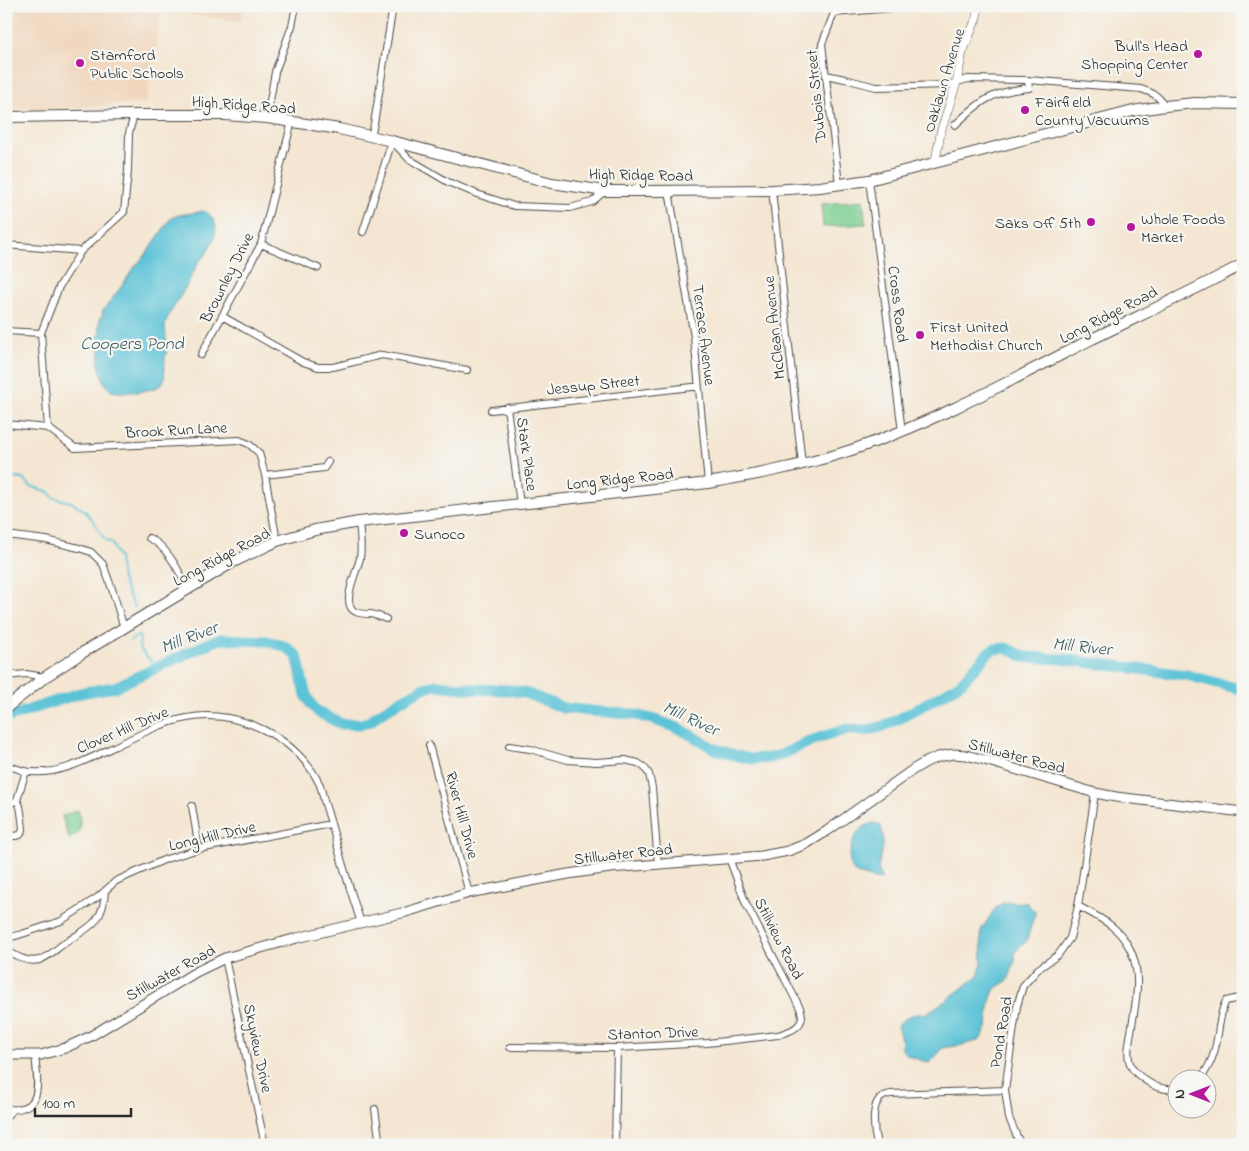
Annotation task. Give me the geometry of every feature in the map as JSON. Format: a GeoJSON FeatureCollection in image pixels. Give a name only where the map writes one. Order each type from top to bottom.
{"type":"FeatureCollection","features":[{"type":"Feature","properties":{"kind":"main road","name":"High Ridge Road"},"geometry":{"type":"LineString","coordinates":[[6,117],[225,115],[267,118],[339,129],[552,183],[605,191],[772,190],[820,187],[869,180],[1133,111],[1195,103],[1243,104]]}},
{"type":"Feature","properties":{"kind":"main road","name":"Long Ridge Road"},"geometry":{"type":"LineString","coordinates":[[8,707],[45,677],[82,653],[233,562],[277,541],[316,530],[358,522],[708,483],[755,475],[842,453],[902,431],[979,396],[1243,264]]}},
{"type":"Feature","properties":{"kind":"main road","name":"Stillwater Road"},"geometry":{"type":"LineString","coordinates":[[6,1053],[13,1055],[36,1055],[65,1048],[90,1036],[196,972],[225,958],[256,948],[409,911],[469,893],[568,874],[610,868],[776,854],[788,851],[806,844],[828,831],[914,769],[932,760],[953,754],[985,760],[1095,794],[1243,812]]}},
{"type":"Feature","properties":{"kind":"street"},"geometry":{"type":"LineString","coordinates":[[267,118],[275,72],[292,26],[296,6]]}},
{"type":"Feature","properties":{"kind":"street"},"geometry":{"type":"LineString","coordinates":[[371,136],[393,6]]}},
{"type":"Feature","properties":{"kind":"street"},"geometry":{"type":"LineString","coordinates":[[833,10],[915,6]]}},
{"type":"Feature","properties":{"kind":"street","name":"Oaklawn Avenue"},"geometry":{"type":"LineString","coordinates":[[935,163],[941,132],[957,81],[962,54],[976,19],[979,6]]}},
{"type":"Feature","properties":{"kind":"street","name":"Dubois Street"},"geometry":{"type":"LineString","coordinates":[[833,10],[822,44],[839,184]]}},
{"type":"Feature","properties":{"kind":"street"},"geometry":{"type":"LineString","coordinates":[[826,75],[876,87],[946,85],[968,79],[1028,80],[1141,89],[1155,94],[1165,106]]}},
{"type":"Feature","properties":{"kind":"street"},"geometry":{"type":"LineString","coordinates":[[955,125],[979,104],[998,93],[1029,88],[1028,80]]}},
{"type":"Feature","properties":{"kind":"street"},"geometry":{"type":"LineString","coordinates":[[6,424],[48,428],[41,333],[59,287],[81,251],[124,212],[129,133],[134,115]]}},
{"type":"Feature","properties":{"kind":"street","name":"Brownley Drive"},"geometry":{"type":"LineString","coordinates":[[201,355],[261,244],[292,121]]}},
{"type":"Feature","properties":{"kind":"street"},"geometry":{"type":"LineString","coordinates":[[362,232],[392,141],[409,159],[448,182],[514,206],[570,208],[592,202],[605,191]]}},
{"type":"Feature","properties":{"kind":"street","name":"Cross Road"},"geometry":{"type":"LineString","coordinates":[[869,180],[902,431]]}},
{"type":"Feature","properties":{"kind":"street","name":"McClean Avenue"},"geometry":{"type":"LineString","coordinates":[[772,190],[802,464]]}},
{"type":"Feature","properties":{"kind":"street","name":"Terrace Avenue"},"geometry":{"type":"LineString","coordinates":[[669,191],[694,337],[708,483]]}},
{"type":"Feature","properties":{"kind":"street"},"geometry":{"type":"LineString","coordinates":[[261,244],[318,268]]}},
{"type":"Feature","properties":{"kind":"street"},"geometry":{"type":"LineString","coordinates":[[6,245],[81,251]]}},
{"type":"Feature","properties":{"kind":"street"},"geometry":{"type":"LineString","coordinates":[[222,316],[303,362],[318,367],[333,367],[382,355],[467,370]]}},
{"type":"Feature","properties":{"kind":"street"},"geometry":{"type":"LineString","coordinates":[[6,330],[41,333]]}},
{"type":"Feature","properties":{"kind":"street","name":"Jessup Street"},"geometry":{"type":"LineString","coordinates":[[491,410],[698,387]]}},
{"type":"Feature","properties":{"kind":"street","name":"Stark Place"},"geometry":{"type":"LineString","coordinates":[[507,407],[520,504]]}},
{"type":"Feature","properties":{"kind":"street","name":"Brook Run Lane"},"geometry":{"type":"LineString","coordinates":[[48,428],[75,448],[239,440],[250,444],[259,453],[277,541]]}},
{"type":"Feature","properties":{"kind":"street"},"geometry":{"type":"LineString","coordinates":[[265,475],[324,468],[328,462]]}},
{"type":"Feature","properties":{"kind":"street"},"geometry":{"type":"LineString","coordinates":[[358,522],[360,557],[348,600],[350,608],[356,613],[374,615],[386,619]]}},
{"type":"Feature","properties":{"kind":"street"},"geometry":{"type":"LineString","coordinates":[[6,535],[46,540],[91,552],[102,564],[124,628]]}},
{"type":"Feature","properties":{"kind":"street"},"geometry":{"type":"LineString","coordinates":[[149,538],[160,546],[176,566],[188,589]]}},
{"type":"Feature","properties":{"kind":"street"},"geometry":{"type":"LineString","coordinates":[[6,676],[26,674],[45,677]]}},
{"type":"Feature","properties":{"kind":"street","name":"Clover Hill Drive"},"geometry":{"type":"LineString","coordinates":[[6,765],[26,771],[59,770],[79,763],[166,722],[202,716],[221,717],[262,728],[283,741],[304,760],[320,786],[361,923]]}},
{"type":"Feature","properties":{"kind":"street","name":"River Hill Drive"},"geometry":{"type":"LineString","coordinates":[[429,744],[469,893]]}},
{"type":"Feature","properties":{"kind":"street"},"geometry":{"type":"LineString","coordinates":[[509,746],[530,749],[568,760],[596,762],[626,760],[638,763],[644,767],[649,774],[652,788],[658,864]]}},
{"type":"Feature","properties":{"kind":"street"},"geometry":{"type":"LineString","coordinates":[[6,835],[20,835],[23,830],[18,800],[26,771]]}},
{"type":"Feature","properties":{"kind":"street","name":"Pond Road"},"geometry":{"type":"LineString","coordinates":[[1022,1145],[1009,1118],[1005,1090],[1017,1006],[1023,986],[1038,969],[1058,955],[1070,938],[1078,906],[1095,794]]}},
{"type":"Feature","properties":{"kind":"street"},"geometry":{"type":"LineString","coordinates":[[6,809],[10,804],[18,800]]}},
{"type":"Feature","properties":{"kind":"street"},"geometry":{"type":"LineString","coordinates":[[192,806],[199,849]]}},
{"type":"Feature","properties":{"kind":"street","name":"Long Hill Drive"},"geometry":{"type":"LineString","coordinates":[[6,938],[61,921],[105,891],[116,881],[166,859],[199,849],[332,824]]}},
{"type":"Feature","properties":{"kind":"street","name":"Stillview Road"},"geometry":{"type":"LineString","coordinates":[[729,858],[746,904],[800,1008],[802,1017],[796,1028]]}},
{"type":"Feature","properties":{"kind":"street"},"geometry":{"type":"LineString","coordinates":[[6,950],[28,960],[39,960],[90,928],[103,909],[105,891]]}},
{"type":"Feature","properties":{"kind":"street"},"geometry":{"type":"LineString","coordinates":[[1078,906],[1111,924],[1124,937],[1131,951],[1137,972],[1128,1053],[1131,1067],[1153,1086],[1166,1089]]}},
{"type":"Feature","properties":{"kind":"street","name":"Skyview Drive"},"geometry":{"type":"LineString","coordinates":[[225,958],[265,1145]]}},
{"type":"Feature","properties":{"kind":"street"},"geometry":{"type":"LineString","coordinates":[[1208,1068],[1215,1051],[1222,1008],[1226,1001],[1243,997]]}},
{"type":"Feature","properties":{"kind":"street","name":"Stanton Drive"},"geometry":{"type":"LineString","coordinates":[[510,1047],[617,1048],[707,1043],[778,1035],[796,1028]]}},
{"type":"Feature","properties":{"kind":"street"},"geometry":{"type":"LineString","coordinates":[[615,1145],[617,1048]]}},
{"type":"Feature","properties":{"kind":"street"},"geometry":{"type":"LineString","coordinates":[[6,1117],[9,1108],[28,1106],[34,1100],[37,1089],[36,1055]]}},
{"type":"Feature","properties":{"kind":"street"},"geometry":{"type":"LineString","coordinates":[[877,1145],[874,1118],[876,1105],[881,1097],[890,1094],[1005,1090]]}},
{"type":"Feature","properties":{"kind":"street"},"geometry":{"type":"LineString","coordinates":[[376,1109],[380,1145]]}},
{"type":"Feature","properties":{"kind":"shaded area","name":"Stamford Public Schools"},"geometry":{"type":"Polygon","coordinates":[[[6,6],[244,6],[241,22],[162,10],[146,103],[54,109],[6,108],[6,6]]]}},
{"type":"Feature","properties":{"kind":"green space"},"geometry":{"type":"Polygon","coordinates":[[[863,200],[866,224],[823,227],[821,204],[863,200]]]}},
{"type":"Feature","properties":{"kind":"green space"},"geometry":{"type":"Polygon","coordinates":[[[78,810],[79,831],[74,837],[69,839],[62,816],[78,810]]]}},
{"type":"Feature","properties":{"kind":"water","name":"Coopers Pond"},"geometry":{"type":"Polygon","coordinates":[[[203,211],[208,213],[214,220],[216,228],[215,237],[205,256],[199,261],[165,325],[167,351],[164,380],[161,385],[153,389],[137,392],[111,391],[104,382],[98,361],[100,352],[97,337],[100,334],[99,326],[100,317],[103,317],[102,312],[171,218],[203,211]]]}},
{"type":"Feature","properties":{"kind":"water"},"geometry":{"type":"Polygon","coordinates":[[[873,823],[881,826],[883,835],[878,868],[882,880],[858,874],[852,868],[849,859],[856,835],[867,825],[873,823]]]}},
{"type":"Feature","properties":{"kind":"water"},"geometry":{"type":"Polygon","coordinates":[[[1009,902],[1027,903],[1035,910],[1035,914],[1026,942],[1015,953],[1015,962],[1008,980],[994,990],[990,1001],[987,1028],[980,1040],[942,1048],[929,1063],[908,1056],[902,1050],[902,1042],[897,1026],[907,1017],[915,1014],[925,1014],[978,976],[982,963],[981,930],[994,910],[1001,904],[1009,902]]]}},
{"type":"Feature","properties":{"kind":"waterway"},"geometry":{"type":"LineString","coordinates":[[6,476],[23,480],[30,486],[47,491],[54,498],[71,502],[84,510],[93,520],[106,541],[111,542],[119,558],[122,580],[135,608]]}},
{"type":"Feature","properties":{"kind":"waterway"},"geometry":{"type":"LineString","coordinates":[[130,641],[139,635],[140,649],[151,661],[154,669]]}},
{"type":"Feature","properties":{"kind":"waterway","name":"Mill River"},"geometry":{"type":"LineString","coordinates":[[6,718],[80,693],[115,687],[221,639],[267,641],[286,647],[297,656],[306,695],[312,705],[318,712],[341,724],[362,724],[371,721],[407,697],[424,688],[436,685],[509,690],[525,693],[564,708],[632,714],[655,720],[680,729],[715,749],[751,759],[781,755],[813,740],[847,729],[864,731],[881,727],[897,720],[962,682],[988,653],[994,649],[1006,648],[1025,657],[1061,659],[1187,675],[1243,690]]}},
{"type":"Feature","properties":{"kind":"place","name":"Bull's Head Shopping Center"},"geometry":{"type":"Point","coordinates":[1198,54]}},
{"type":"Feature","properties":{"kind":"place","name":"Stamford Public Schools"},"geometry":{"type":"Point","coordinates":[80,63]}},
{"type":"Feature","properties":{"kind":"place","name":"Fairfield County Vacuums"},"geometry":{"type":"Point","coordinates":[1025,110]}},
{"type":"Feature","properties":{"kind":"place","name":"Saks Off 5th"},"geometry":{"type":"Point","coordinates":[1091,222]}},
{"type":"Feature","properties":{"kind":"place","name":"Whole Foods Market"},"geometry":{"type":"Point","coordinates":[1131,227]}},
{"type":"Feature","properties":{"kind":"place","name":"First United Methodist Church"},"geometry":{"type":"Point","coordinates":[920,335]}},
{"type":"Feature","properties":{"kind":"place","name":"Sunoco"},"geometry":{"type":"Point","coordinates":[404,533]}}]}
